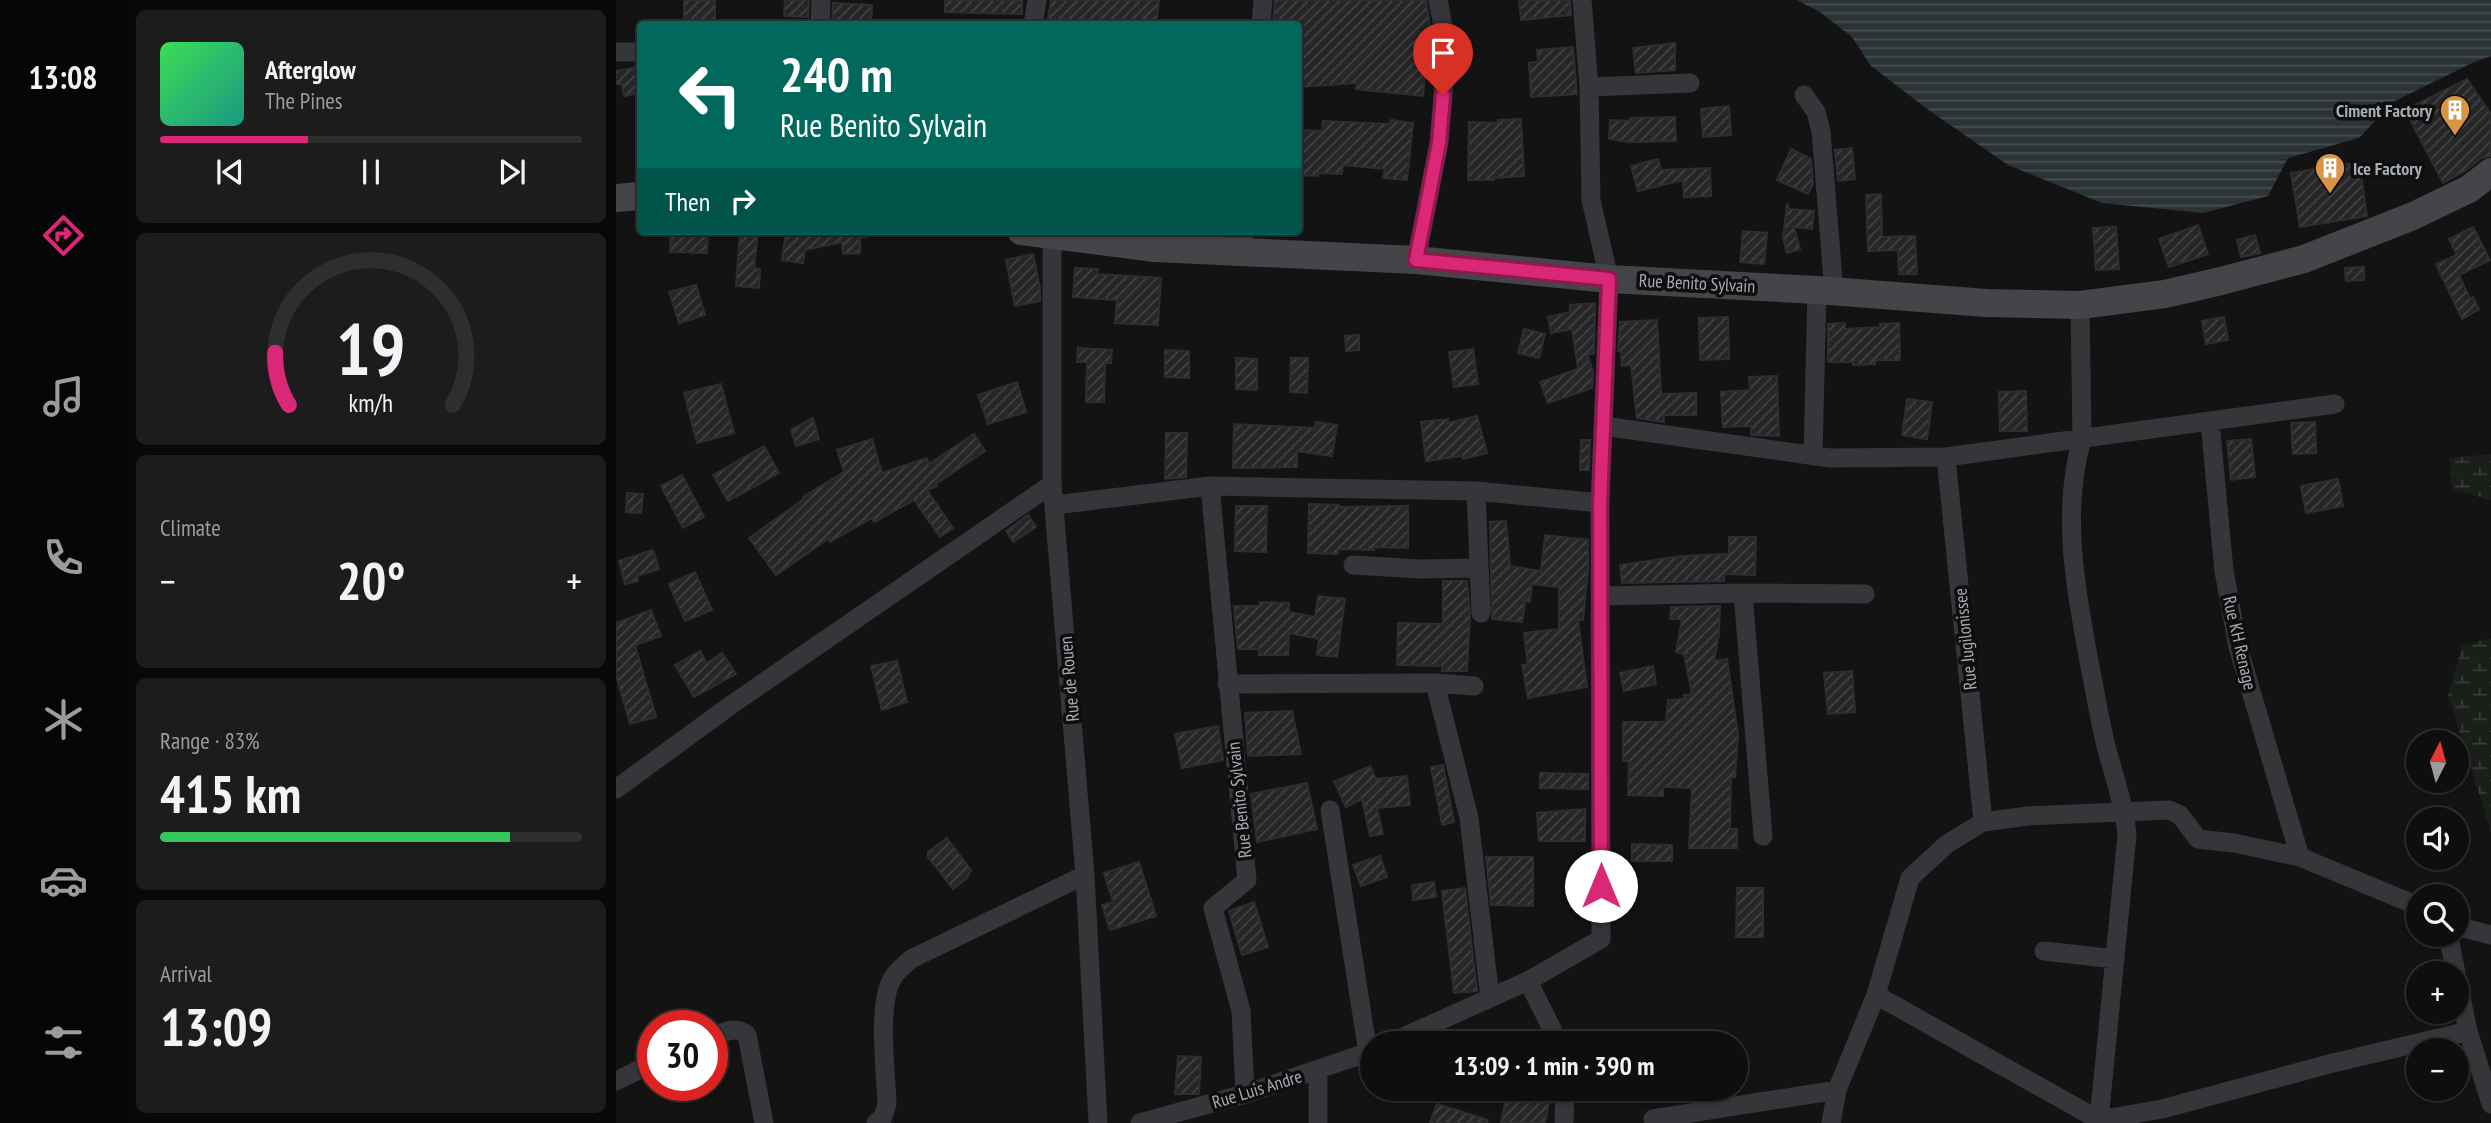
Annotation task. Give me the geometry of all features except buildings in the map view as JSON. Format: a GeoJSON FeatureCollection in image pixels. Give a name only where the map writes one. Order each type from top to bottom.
{"type":"FeatureCollection","features":[{"type":"Feature","properties":{"kind":"main road","name":"Rue Benito Sylvain"},"geometry":{"type":"LineString","coordinates":[[1046,235],[1155,248],[1243,242],[1609,279],[1986,303],[2080,305],[2165,294],[2304,259],[2413,216],[2469,189],[2491,172]]}},
{"type":"Feature","properties":{"kind":"main road"},"geometry":{"type":"LineString","coordinates":[[616,198],[637,196]]}},
{"type":"Feature","properties":{"kind":"street"},"geometry":{"type":"LineString","coordinates":[[820,21],[821,0]]}},
{"type":"Feature","properties":{"kind":"street"},"geometry":{"type":"LineString","coordinates":[[1034,21],[1037,0]]}},
{"type":"Feature","properties":{"kind":"street"},"geometry":{"type":"LineString","coordinates":[[1261,21],[1263,0]]}},
{"type":"Feature","properties":{"kind":"street"},"geometry":{"type":"LineString","coordinates":[[1416,260],[1440,129],[1447,47],[1438,0]]}},
{"type":"Feature","properties":{"kind":"street"},"geometry":{"type":"LineString","coordinates":[[1417,1031],[1528,981],[1601,939],[1600,503],[1609,279],[1591,200],[1589,87],[1582,0]]}},
{"type":"Feature","properties":{"kind":"street"},"geometry":{"type":"LineString","coordinates":[[616,53],[637,52]]}},
{"type":"Feature","properties":{"kind":"street"},"geometry":{"type":"LineString","coordinates":[[1589,87],[1690,83]]}},
{"type":"Feature","properties":{"kind":"street"},"geometry":{"type":"LineString","coordinates":[[1804,95],[1816,112],[1821,131],[1825,291],[1813,456]]}},
{"type":"Feature","properties":{"kind":"street","name":"Rue de Rouen"},"geometry":{"type":"LineString","coordinates":[[1052,236],[1052,484],[1084,875],[1098,1123]]}},
{"type":"Feature","properties":{"kind":"street"},"geometry":{"type":"LineString","coordinates":[[2080,305],[2082,439],[2071,502],[2078,602],[2127,835],[2099,1120]]}},
{"type":"Feature","properties":{"kind":"street"},"geometry":{"type":"LineString","coordinates":[[1603,426],[1813,456],[1946,457],[2335,404]]}},
{"type":"Feature","properties":{"kind":"street","name":"Rue KH Renage"},"geometry":{"type":"LineString","coordinates":[[2210,422],[2224,571],[2238,647],[2300,857]]}},
{"type":"Feature","properties":{"kind":"street","name":"Rue Jugilonissee"},"geometry":{"type":"LineString","coordinates":[[1946,457],[1983,822]]}},
{"type":"Feature","properties":{"kind":"street"},"geometry":{"type":"LineString","coordinates":[[616,789],[731,705],[1052,484]]}},
{"type":"Feature","properties":{"kind":"street"},"geometry":{"type":"LineString","coordinates":[[1055,505],[1210,485],[1476,491],[1600,503]]}},
{"type":"Feature","properties":{"kind":"street","name":"Rue Benito Sylvain"},"geometry":{"type":"LineString","coordinates":[[1210,485],[1247,880],[1213,908],[1241,1011],[1245,1094]]}},
{"type":"Feature","properties":{"kind":"street"},"geometry":{"type":"LineString","coordinates":[[1476,491],[1481,613]]}},
{"type":"Feature","properties":{"kind":"street"},"geometry":{"type":"LineString","coordinates":[[1353,565],[1420,569],[1479,568]]}},
{"type":"Feature","properties":{"kind":"street"},"geometry":{"type":"LineString","coordinates":[[1743,593],[1763,836]]}},
{"type":"Feature","properties":{"kind":"street"},"geometry":{"type":"LineString","coordinates":[[1601,596],[1865,594]]}},
{"type":"Feature","properties":{"kind":"street"},"geometry":{"type":"LineString","coordinates":[[1435,683],[1469,818],[1490,998]]}},
{"type":"Feature","properties":{"kind":"street"},"geometry":{"type":"LineString","coordinates":[[1227,684],[1435,683],[1474,686]]}},
{"type":"Feature","properties":{"kind":"street"},"geometry":{"type":"LineString","coordinates":[[1653,1119],[1836,1110],[1876,995],[1910,878],[1947,844],[1983,822],[2028,816],[2160,809],[2174,811],[2180,815],[2194,836],[2203,841],[2234,843],[2300,857],[2406,901]]}},
{"type":"Feature","properties":{"kind":"street"},"geometry":{"type":"LineString","coordinates":[[1330,810],[1367,1031]]}},
{"type":"Feature","properties":{"kind":"street"},"geometry":{"type":"LineString","coordinates":[[876,1123],[883,1117],[887,1104],[884,1012],[892,978],[911,959],[1084,875]]}},
{"type":"Feature","properties":{"kind":"street"},"geometry":{"type":"LineString","coordinates":[[2469,929],[2491,935]]}},
{"type":"Feature","properties":{"kind":"street"},"geometry":{"type":"LineString","coordinates":[[2045,950],[2115,959]]}},
{"type":"Feature","properties":{"kind":"street"},"geometry":{"type":"LineString","coordinates":[[1528,981],[1553,1031]]}},
{"type":"Feature","properties":{"kind":"street"},"geometry":{"type":"LineString","coordinates":[[1876,995],[2099,1120],[2164,1116],[2329,1064],[2468,1031]]}},
{"type":"Feature","properties":{"kind":"street"},"geometry":{"type":"LineString","coordinates":[[2467,1024],[2491,1104]]}},
{"type":"Feature","properties":{"kind":"street"},"geometry":{"type":"LineString","coordinates":[[728,1030],[742,1031],[747,1035],[764,1123]]}},
{"type":"Feature","properties":{"kind":"street","name":"Rue Luis Andre"},"geometry":{"type":"LineString","coordinates":[[1140,1123],[1245,1094],[1360,1055]]}},
{"type":"Feature","properties":{"kind":"street"},"geometry":{"type":"LineString","coordinates":[[1318,1070],[1318,1123]]}},
{"type":"Feature","properties":{"kind":"street"},"geometry":{"type":"LineString","coordinates":[[616,1081],[637,1071]]}},
{"type":"Feature","properties":{"kind":"street"},"geometry":{"type":"LineString","coordinates":[[1564,1123],[1565,1101]]}},
{"type":"Feature","properties":{"kind":"green space"},"geometry":{"type":"Polygon","coordinates":[[[2491,454],[2491,500],[2452,489],[2449,458],[2491,454]]]}},
{"type":"Feature","properties":{"kind":"green space"},"geometry":{"type":"Polygon","coordinates":[[[2491,638],[2491,832],[2469,762],[2469,730],[2459,730],[2448,695],[2462,646],[2491,638]]]}},
{"type":"Feature","properties":{"kind":"shaded area"},"geometry":{"type":"Polygon","coordinates":[[[1797,0],[2491,0],[2491,56],[2393,102],[2359,138],[2288,158],[2268,196],[2203,213],[2102,203],[2008,165],[1871,66],[1852,37],[1820,12],[1797,0]]]}},
{"type":"Feature","properties":{"kind":"place","name":"Ciment Factory"},"geometry":{"type":"Point","coordinates":[2455,137]}},
{"type":"Feature","properties":{"kind":"place","name":"Ice Factory"},"geometry":{"type":"Point","coordinates":[2330,195]}},
{"type":"Feature","properties":{"kind":"route"},"geometry":{"type":"LineString","coordinates":[[1443,95],[1439,143],[1416,260],[1609,279],[1600,503],[1601,886]]}}]}
